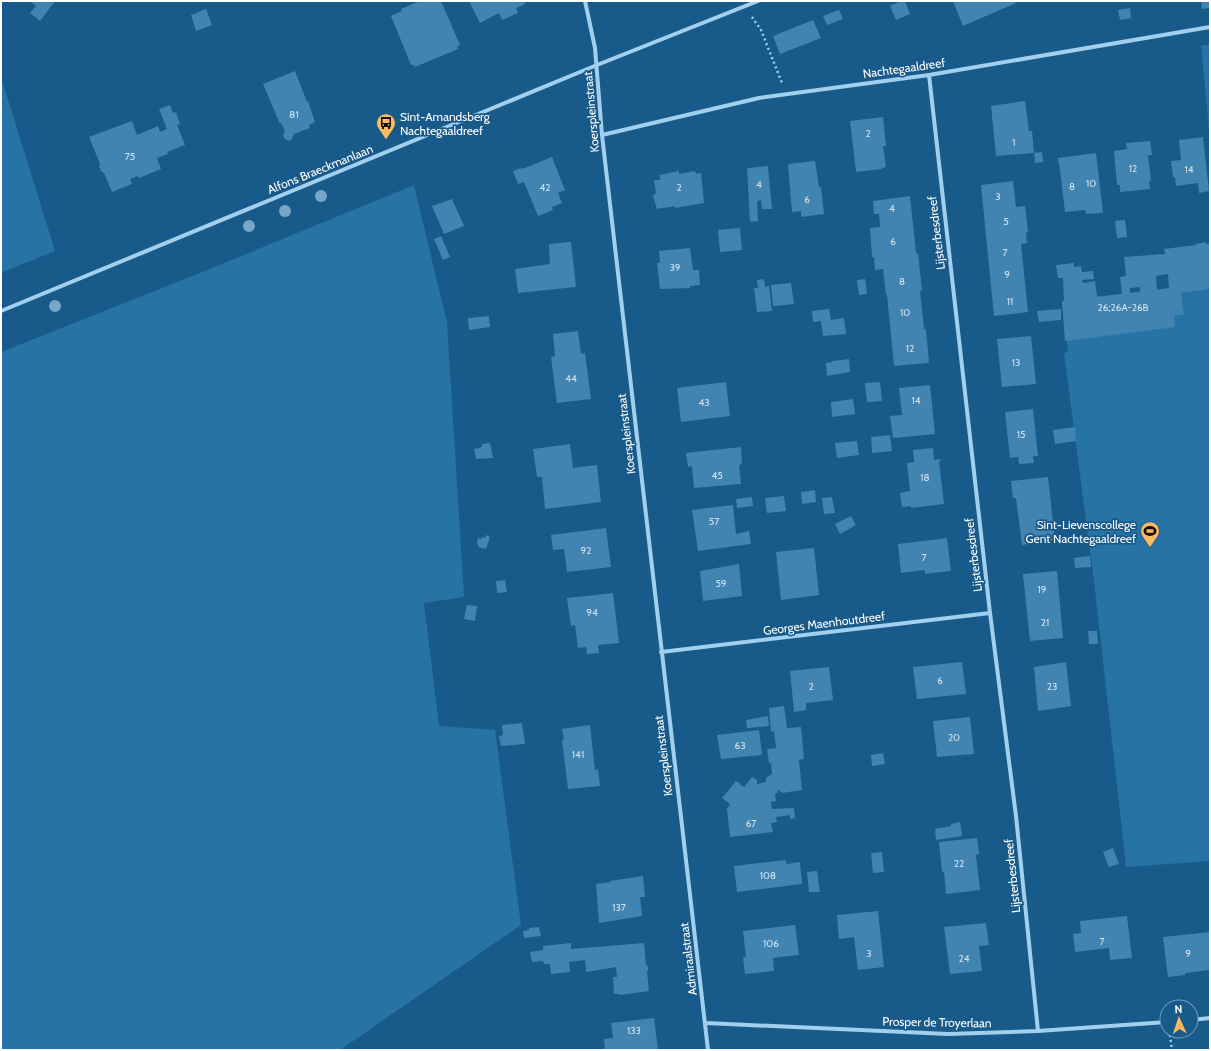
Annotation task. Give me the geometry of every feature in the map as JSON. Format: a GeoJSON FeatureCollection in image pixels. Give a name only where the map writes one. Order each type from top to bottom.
{"type":"FeatureCollection","features":[{"type":"Feature","properties":{"kind":"street","name":"Koerspleinstraat"},"geometry":{"type":"LineString","coordinates":[[585,1],[595,48],[602,134],[661,652],[687,865]]}},
{"type":"Feature","properties":{"kind":"street","name":"Alfons Braeckmanlaan"},"geometry":{"type":"LineString","coordinates":[[1,311],[758,1]]}},
{"type":"Feature","properties":{"kind":"street","name":"Nachtegaaldreef"},"geometry":{"type":"LineString","coordinates":[[602,134],[759,98],[929,76],[1210,27]]}},
{"type":"Feature","properties":{"kind":"street","name":"Lijsterbesdreef"},"geometry":{"type":"LineString","coordinates":[[929,76],[990,613],[1016,816],[1038,1031]]}},
{"type":"Feature","properties":{"kind":"street","name":"Georges Maenhoutdreef"},"geometry":{"type":"LineString","coordinates":[[661,652],[990,613]]}},
{"type":"Feature","properties":{"kind":"street","name":"Admiraalstraat"},"geometry":{"type":"LineString","coordinates":[[687,865],[708,1050]]}},
{"type":"Feature","properties":{"kind":"street"},"geometry":{"type":"LineString","coordinates":[[1199,1019],[1210,1018]]}},
{"type":"Feature","properties":{"kind":"street","name":"Prosper de Troyerlaan"},"geometry":{"type":"LineString","coordinates":[[706,1023],[948,1034],[1038,1031],[1159,1023]]}},
{"type":"Feature","properties":{"kind":"path"},"geometry":{"type":"LineString","coordinates":[[744,7],[761,30],[787,94]]}},
{"type":"Feature","properties":{"kind":"path"},"geometry":{"type":"LineString","coordinates":[[1170,1039],[1172,1050]]}},
{"type":"Feature","properties":{"kind":"shaded area"},"geometry":{"type":"Polygon","coordinates":[[[1210,44],[1210,140],[1201,46],[1210,44]]]}},
{"type":"Feature","properties":{"kind":"shaded area"},"geometry":{"type":"Polygon","coordinates":[[[1,77],[55,251],[1,273],[1,77]]]}},
{"type":"Feature","properties":{"kind":"shaded area"},"geometry":{"type":"Polygon","coordinates":[[[414,185],[447,323],[464,597],[424,603],[439,726],[495,730],[521,925],[340,1050],[1,1050],[1,352],[200,273],[414,185]]]}},
{"type":"Feature","properties":{"kind":"shaded area","name":"Sint-Lievenscollege Gent Nachtegaaldreef"},"geometry":{"type":"Polygon","coordinates":[[[1169,288],[1181,293],[1210,289],[1210,861],[1126,867],[1094,581],[1064,353],[1068,352],[1062,301],[1169,288]]]}},
{"type":"Feature","properties":{"kind":"building"},"geometry":{"type":"Polygon","coordinates":[[[30,1],[55,1],[40,21],[30,13],[36,6],[30,1]]]}},
{"type":"Feature","properties":{"kind":"building"},"geometry":{"type":"Polygon","coordinates":[[[420,1],[441,1],[460,45],[457,47],[458,49],[415,67],[414,65],[411,65],[391,16],[402,11],[401,9],[420,1]]]}},
{"type":"Feature","properties":{"kind":"building"},"geometry":{"type":"Polygon","coordinates":[[[469,1],[524,1],[525,4],[516,8],[518,13],[502,20],[499,13],[480,23],[469,1]]]}},
{"type":"Feature","properties":{"kind":"building"},"geometry":{"type":"Polygon","coordinates":[[[901,1],[905,1],[910,14],[896,20],[890,6],[901,1]]]}},
{"type":"Feature","properties":{"kind":"building"},"geometry":{"type":"Polygon","coordinates":[[[953,1],[1015,1],[1016,3],[963,26],[953,1]]]}},
{"type":"Feature","properties":{"kind":"building"},"geometry":{"type":"Polygon","coordinates":[[[1201,1],[1210,1],[1210,8],[1202,9],[1201,1]]]}},
{"type":"Feature","properties":{"kind":"building"},"geometry":{"type":"Polygon","coordinates":[[[1130,8],[1131,18],[1120,20],[1118,10],[1130,8]]]}},
{"type":"Feature","properties":{"kind":"building"},"geometry":{"type":"Polygon","coordinates":[[[206,9],[212,25],[196,31],[191,15],[206,9]]]}},
{"type":"Feature","properties":{"kind":"building"},"geometry":{"type":"Polygon","coordinates":[[[839,10],[843,19],[827,25],[823,16],[839,10]]]}},
{"type":"Feature","properties":{"kind":"building"},"geometry":{"type":"Polygon","coordinates":[[[813,20],[821,38],[780,54],[773,36],[813,20]]]}},
{"type":"Feature","properties":{"kind":"building"},"geometry":{"type":"Polygon","coordinates":[[[295,71],[315,122],[309,125],[310,128],[294,134],[292,139],[289,141],[285,139],[283,135],[285,131],[281,123],[280,124],[263,84],[295,71]]]}},
{"type":"Feature","properties":{"kind":"building"},"geometry":{"type":"Polygon","coordinates":[[[1025,101],[1029,131],[1032,131],[1034,153],[996,156],[991,106],[1025,101]]]}},
{"type":"Feature","properties":{"kind":"building"},"geometry":{"type":"Polygon","coordinates":[[[170,105],[173,113],[176,112],[180,124],[177,125],[185,145],[167,152],[168,154],[157,158],[161,169],[139,178],[138,176],[130,179],[132,184],[112,192],[104,173],[101,171],[99,166],[100,164],[89,137],[132,121],[137,135],[158,126],[160,132],[167,129],[159,109],[170,105]]]}},
{"type":"Feature","properties":{"kind":"building"},"geometry":{"type":"Polygon","coordinates":[[[883,117],[886,146],[883,146],[886,167],[882,169],[856,172],[850,121],[883,117]]]}},
{"type":"Feature","properties":{"kind":"building"},"geometry":{"type":"Polygon","coordinates":[[[1203,137],[1209,191],[1199,193],[1198,183],[1176,186],[1171,161],[1181,160],[1179,140],[1203,137]]]}},
{"type":"Feature","properties":{"kind":"building"},"geometry":{"type":"Polygon","coordinates":[[[1150,141],[1152,155],[1148,155],[1151,181],[1149,181],[1150,189],[1120,192],[1120,185],[1117,185],[1114,151],[1127,149],[1126,143],[1150,141]]]}},
{"type":"Feature","properties":{"kind":"building"},"geometry":{"type":"Polygon","coordinates":[[[1042,152],[1043,162],[1035,163],[1034,153],[1042,152]]]}},
{"type":"Feature","properties":{"kind":"building"},"geometry":{"type":"Polygon","coordinates":[[[1096,153],[1103,213],[1086,214],[1085,210],[1065,212],[1058,158],[1096,153]]]}},
{"type":"Feature","properties":{"kind":"building"},"geometry":{"type":"Polygon","coordinates":[[[552,157],[565,190],[558,193],[562,203],[552,207],[553,210],[538,216],[524,182],[518,184],[513,171],[552,157]]]}},
{"type":"Feature","properties":{"kind":"building"},"geometry":{"type":"Polygon","coordinates":[[[815,161],[819,187],[821,187],[824,214],[801,217],[801,211],[792,212],[788,164],[815,161]]]}},
{"type":"Feature","properties":{"kind":"building"},"geometry":{"type":"Polygon","coordinates":[[[768,166],[772,209],[762,209],[761,200],[757,201],[758,221],[750,222],[747,168],[768,166]]]}},
{"type":"Feature","properties":{"kind":"building"},"geometry":{"type":"Polygon","coordinates":[[[679,171],[679,174],[695,171],[696,174],[701,173],[704,203],[675,208],[675,206],[657,209],[653,196],[656,193],[654,180],[660,180],[660,175],[679,171]]]}},
{"type":"Feature","properties":{"kind":"building"},"geometry":{"type":"Polygon","coordinates":[[[1013,181],[1016,207],[1025,206],[1028,232],[1026,233],[1027,243],[1021,244],[1028,312],[994,316],[981,185],[1013,181]]]}},
{"type":"Feature","properties":{"kind":"building"},"geometry":{"type":"Polygon","coordinates":[[[910,196],[916,253],[918,253],[922,291],[920,291],[924,329],[926,329],[929,363],[894,366],[883,269],[875,270],[874,257],[872,257],[870,228],[880,227],[879,214],[874,214],[873,201],[910,196]]]}},
{"type":"Feature","properties":{"kind":"building"},"geometry":{"type":"Polygon","coordinates":[[[452,199],[464,226],[444,234],[432,206],[452,199]]]}},
{"type":"Feature","properties":{"kind":"building"},"geometry":{"type":"Polygon","coordinates":[[[1125,220],[1127,237],[1117,238],[1115,221],[1125,220]]]}},
{"type":"Feature","properties":{"kind":"building"},"geometry":{"type":"Polygon","coordinates":[[[740,228],[742,250],[720,252],[718,230],[740,228]]]}},
{"type":"Feature","properties":{"kind":"building"},"geometry":{"type":"Polygon","coordinates":[[[441,236],[450,257],[443,260],[434,239],[441,236]]]}},
{"type":"Feature","properties":{"kind":"building"},"geometry":{"type":"Polygon","coordinates":[[[571,242],[576,287],[518,293],[515,269],[550,264],[549,244],[571,242]]]}},
{"type":"Feature","properties":{"kind":"building"},"geometry":{"type":"Polygon","coordinates":[[[1206,242],[1206,244],[1210,244],[1210,289],[1181,293],[1184,314],[1174,316],[1175,327],[1065,341],[1062,301],[1064,301],[1063,278],[1058,278],[1056,265],[1074,263],[1074,267],[1081,266],[1082,272],[1093,271],[1094,279],[1082,280],[1083,283],[1095,281],[1097,297],[1122,294],[1120,277],[1126,276],[1124,257],[1165,254],[1164,249],[1206,242]],[[1168,274],[1156,276],[1157,290],[1169,288],[1168,274]],[[1140,287],[1130,288],[1130,293],[1140,292],[1140,287]]]}},
{"type":"Feature","properties":{"kind":"building"},"geometry":{"type":"Polygon","coordinates":[[[690,248],[693,270],[699,270],[700,285],[690,286],[690,288],[660,289],[657,263],[660,263],[659,251],[690,248]]]}},
{"type":"Feature","properties":{"kind":"building"},"geometry":{"type":"Polygon","coordinates":[[[764,279],[765,287],[769,286],[772,311],[757,312],[754,288],[758,288],[757,280],[764,279]]]}},
{"type":"Feature","properties":{"kind":"building"},"geometry":{"type":"Polygon","coordinates":[[[865,279],[867,294],[859,295],[857,280],[865,279]]]}},
{"type":"Feature","properties":{"kind":"building"},"geometry":{"type":"Polygon","coordinates":[[[791,283],[794,304],[773,306],[771,285],[791,283]]]}},
{"type":"Feature","properties":{"kind":"building"},"geometry":{"type":"Polygon","coordinates":[[[829,309],[831,320],[844,318],[846,334],[823,336],[821,321],[813,322],[812,311],[829,309]]]}},
{"type":"Feature","properties":{"kind":"building"},"geometry":{"type":"Polygon","coordinates":[[[1061,309],[1061,320],[1039,322],[1037,311],[1061,309]]]}},
{"type":"Feature","properties":{"kind":"building"},"geometry":{"type":"Polygon","coordinates":[[[489,316],[490,327],[469,330],[468,318],[489,316]]]}},
{"type":"Feature","properties":{"kind":"building"},"geometry":{"type":"Polygon","coordinates":[[[578,331],[581,354],[585,353],[591,399],[557,403],[551,357],[555,356],[553,334],[578,331]]]}},
{"type":"Feature","properties":{"kind":"building"},"geometry":{"type":"Polygon","coordinates":[[[1031,336],[1036,384],[1002,387],[997,339],[1031,336]]]}},
{"type":"Feature","properties":{"kind":"building"},"geometry":{"type":"Polygon","coordinates":[[[849,359],[850,372],[827,376],[826,363],[849,359]]]}},
{"type":"Feature","properties":{"kind":"building"},"geometry":{"type":"Polygon","coordinates":[[[726,382],[730,416],[681,422],[677,388],[726,382]]]}},
{"type":"Feature","properties":{"kind":"building"},"geometry":{"type":"Polygon","coordinates":[[[880,382],[882,401],[867,402],[865,383],[880,382]]]}},
{"type":"Feature","properties":{"kind":"building"},"geometry":{"type":"Polygon","coordinates":[[[930,385],[935,434],[893,438],[890,416],[902,415],[899,388],[930,385]]]}},
{"type":"Feature","properties":{"kind":"building"},"geometry":{"type":"Polygon","coordinates":[[[853,399],[855,414],[832,417],[831,402],[853,399]]]}},
{"type":"Feature","properties":{"kind":"building"},"geometry":{"type":"Polygon","coordinates":[[[1033,409],[1038,456],[1033,456],[1034,463],[1019,464],[1018,457],[1010,458],[1005,412],[1033,409]]]}},
{"type":"Feature","properties":{"kind":"building"},"geometry":{"type":"Polygon","coordinates":[[[1075,427],[1076,441],[1055,444],[1053,430],[1075,427]]]}},
{"type":"Feature","properties":{"kind":"building"},"geometry":{"type":"Polygon","coordinates":[[[890,435],[892,451],[872,453],[871,437],[890,435]]]}},
{"type":"Feature","properties":{"kind":"building"},"geometry":{"type":"Polygon","coordinates":[[[857,441],[859,455],[837,458],[835,443],[857,441]]]}},
{"type":"Feature","properties":{"kind":"building"},"geometry":{"type":"Polygon","coordinates":[[[490,443],[493,458],[476,459],[474,449],[482,447],[482,444],[490,443]]]}},
{"type":"Feature","properties":{"kind":"building"},"geometry":{"type":"Polygon","coordinates":[[[570,444],[573,468],[597,465],[601,502],[545,509],[542,477],[537,477],[533,449],[570,444]]]}},
{"type":"Feature","properties":{"kind":"building"},"geometry":{"type":"Polygon","coordinates":[[[741,447],[742,464],[739,465],[741,484],[694,488],[692,466],[688,467],[686,453],[741,447]]]}},
{"type":"Feature","properties":{"kind":"building"},"geometry":{"type":"Polygon","coordinates":[[[933,448],[934,460],[940,459],[941,461],[939,461],[944,504],[911,508],[911,506],[902,507],[900,493],[910,491],[907,463],[914,462],[913,450],[933,448]]]}},
{"type":"Feature","properties":{"kind":"building"},"geometry":{"type":"Polygon","coordinates":[[[1048,477],[1055,540],[1022,545],[1016,498],[1013,498],[1011,481],[1048,477]]]}},
{"type":"Feature","properties":{"kind":"building"},"geometry":{"type":"Polygon","coordinates":[[[815,490],[816,502],[802,504],[801,492],[815,490]]]}},
{"type":"Feature","properties":{"kind":"building"},"geometry":{"type":"Polygon","coordinates":[[[784,496],[786,511],[767,513],[765,498],[784,496]]]}},
{"type":"Feature","properties":{"kind":"building"},"geometry":{"type":"Polygon","coordinates":[[[752,497],[753,506],[737,508],[736,499],[752,497]]]}},
{"type":"Feature","properties":{"kind":"building"},"geometry":{"type":"Polygon","coordinates":[[[832,497],[835,513],[824,514],[822,498],[832,497]]]}},
{"type":"Feature","properties":{"kind":"building"},"geometry":{"type":"Polygon","coordinates":[[[733,505],[736,534],[749,531],[751,544],[698,551],[692,510],[733,505]]]}},
{"type":"Feature","properties":{"kind":"building"},"geometry":{"type":"Polygon","coordinates":[[[851,516],[856,525],[840,534],[835,524],[851,516]]]}},
{"type":"Feature","properties":{"kind":"building"},"geometry":{"type":"Polygon","coordinates":[[[606,528],[611,567],[567,572],[564,549],[553,550],[551,535],[606,528]]]}},
{"type":"Feature","properties":{"kind":"building"},"geometry":{"type":"Polygon","coordinates":[[[486,535],[490,537],[486,549],[478,547],[478,538],[485,538],[486,535]]]}},
{"type":"Feature","properties":{"kind":"building"},"geometry":{"type":"Polygon","coordinates":[[[947,538],[951,571],[925,574],[925,570],[901,573],[898,544],[947,538]]]}},
{"type":"Feature","properties":{"kind":"building"},"geometry":{"type":"Polygon","coordinates":[[[814,548],[819,595],[781,600],[776,552],[814,548]]]}},
{"type":"Feature","properties":{"kind":"building"},"geometry":{"type":"Polygon","coordinates":[[[1090,556],[1091,567],[1075,568],[1074,558],[1090,556]]]}},
{"type":"Feature","properties":{"kind":"building"},"geometry":{"type":"Polygon","coordinates":[[[739,564],[742,596],[703,601],[700,571],[739,564]]]}},
{"type":"Feature","properties":{"kind":"building"},"geometry":{"type":"Polygon","coordinates":[[[1057,571],[1063,638],[1030,641],[1023,574],[1057,571]]]}},
{"type":"Feature","properties":{"kind":"building"},"geometry":{"type":"Polygon","coordinates":[[[505,580],[507,592],[497,593],[496,581],[505,580]]]}},
{"type":"Feature","properties":{"kind":"building"},"geometry":{"type":"Polygon","coordinates":[[[613,593],[619,643],[598,645],[599,653],[587,654],[586,647],[578,648],[575,625],[571,626],[567,598],[613,593]]]}},
{"type":"Feature","properties":{"kind":"building"},"geometry":{"type":"Polygon","coordinates":[[[467,605],[477,606],[475,621],[464,619],[467,605]]]}},
{"type":"Feature","properties":{"kind":"building"},"geometry":{"type":"Polygon","coordinates":[[[1088,631],[1097,631],[1098,644],[1089,644],[1088,631]]]}},
{"type":"Feature","properties":{"kind":"building"},"geometry":{"type":"Polygon","coordinates":[[[962,662],[966,694],[917,699],[913,667],[962,662]]]}},
{"type":"Feature","properties":{"kind":"building"},"geometry":{"type":"Polygon","coordinates":[[[1066,662],[1071,706],[1038,711],[1034,667],[1066,662]]]}},
{"type":"Feature","properties":{"kind":"building"},"geometry":{"type":"Polygon","coordinates":[[[829,667],[833,700],[806,703],[806,710],[794,712],[790,671],[829,667]]]}},
{"type":"Feature","properties":{"kind":"building"},"geometry":{"type":"Polygon","coordinates":[[[784,706],[787,728],[801,727],[804,759],[799,760],[802,790],[782,793],[779,790],[775,795],[776,801],[771,802],[772,809],[794,808],[795,818],[790,819],[790,815],[776,817],[777,822],[771,823],[773,832],[730,837],[727,809],[730,804],[722,798],[736,781],[744,787],[752,777],[757,780],[757,784],[766,782],[766,778],[772,774],[767,749],[776,748],[774,731],[771,732],[769,708],[784,706]]]}},
{"type":"Feature","properties":{"kind":"building"},"geometry":{"type":"Polygon","coordinates":[[[768,716],[769,726],[747,728],[746,720],[768,716]]]}},
{"type":"Feature","properties":{"kind":"building"},"geometry":{"type":"Polygon","coordinates":[[[970,717],[974,754],[937,757],[933,721],[970,717]]]}},
{"type":"Feature","properties":{"kind":"building"},"geometry":{"type":"Polygon","coordinates":[[[522,723],[525,744],[501,746],[499,736],[503,735],[502,725],[522,723]]]}},
{"type":"Feature","properties":{"kind":"building"},"geometry":{"type":"Polygon","coordinates":[[[590,725],[595,770],[598,769],[600,786],[568,789],[562,729],[590,725]]]}},
{"type":"Feature","properties":{"kind":"building"},"geometry":{"type":"Polygon","coordinates":[[[759,730],[762,755],[721,759],[717,735],[759,730]]]}},
{"type":"Feature","properties":{"kind":"building"},"geometry":{"type":"Polygon","coordinates":[[[883,753],[885,764],[872,766],[871,755],[883,753]]]}},
{"type":"Feature","properties":{"kind":"building"},"geometry":{"type":"Polygon","coordinates":[[[960,822],[962,836],[936,840],[935,829],[951,826],[951,824],[960,822]]]}},
{"type":"Feature","properties":{"kind":"building"},"geometry":{"type":"Polygon","coordinates":[[[977,838],[979,854],[976,855],[980,890],[946,894],[939,842],[977,838]]]}},
{"type":"Feature","properties":{"kind":"building"},"geometry":{"type":"Polygon","coordinates":[[[1113,848],[1119,864],[1109,867],[1103,852],[1113,848]]]}},
{"type":"Feature","properties":{"kind":"building"},"geometry":{"type":"Polygon","coordinates":[[[882,852],[884,872],[873,873],[871,853],[882,852]]]}},
{"type":"Feature","properties":{"kind":"building"},"geometry":{"type":"Polygon","coordinates":[[[785,860],[787,864],[800,862],[802,884],[737,892],[734,866],[785,860]]]}},
{"type":"Feature","properties":{"kind":"building"},"geometry":{"type":"Polygon","coordinates":[[[817,871],[820,892],[809,892],[807,872],[817,871]]]}},
{"type":"Feature","properties":{"kind":"building"},"geometry":{"type":"Polygon","coordinates":[[[643,876],[645,897],[640,897],[642,916],[599,923],[596,884],[643,876]]]}},
{"type":"Feature","properties":{"kind":"building"},"geometry":{"type":"Polygon","coordinates":[[[878,911],[884,967],[858,970],[854,937],[839,939],[837,915],[878,911]]]}},
{"type":"Feature","properties":{"kind":"building"},"geometry":{"type":"Polygon","coordinates":[[[1127,916],[1132,958],[1110,960],[1109,948],[1075,952],[1073,934],[1081,933],[1080,921],[1127,916]]]}},
{"type":"Feature","properties":{"kind":"building"},"geometry":{"type":"Polygon","coordinates":[[[986,923],[989,945],[979,946],[982,971],[950,974],[944,927],[986,923]]]}},
{"type":"Feature","properties":{"kind":"building"},"geometry":{"type":"Polygon","coordinates":[[[795,925],[799,955],[773,958],[774,971],[745,974],[743,957],[746,957],[743,931],[795,925]]]}},
{"type":"Feature","properties":{"kind":"building"},"geometry":{"type":"Polygon","coordinates":[[[539,927],[541,936],[524,938],[523,931],[529,930],[529,928],[539,927]]]}},
{"type":"Feature","properties":{"kind":"building"},"geometry":{"type":"Polygon","coordinates":[[[1210,932],[1210,970],[1168,977],[1163,937],[1210,932]]]}},
{"type":"Feature","properties":{"kind":"building"},"geometry":{"type":"Polygon","coordinates":[[[571,943],[571,949],[644,943],[646,966],[648,965],[647,971],[649,991],[620,995],[614,994],[613,977],[617,977],[616,967],[586,972],[585,960],[569,962],[570,972],[551,974],[550,964],[544,964],[543,961],[532,962],[530,952],[543,950],[543,946],[571,943]]]}},
{"type":"Feature","properties":{"kind":"building"},"geometry":{"type":"Polygon","coordinates":[[[654,1018],[658,1050],[605,1050],[604,1039],[613,1038],[611,1023],[654,1018]]]}},
{"type":"Feature","properties":{"kind":"place","name":"Sint-Amandsberg Nachtegaaldreef"},"geometry":{"type":"Point","coordinates":[386,140]}},
{"type":"Feature","properties":{"kind":"place","name":"Sint-Lievenscollege Gent Nachtegaaldreef"},"geometry":{"type":"Point","coordinates":[1150,548]}}]}
